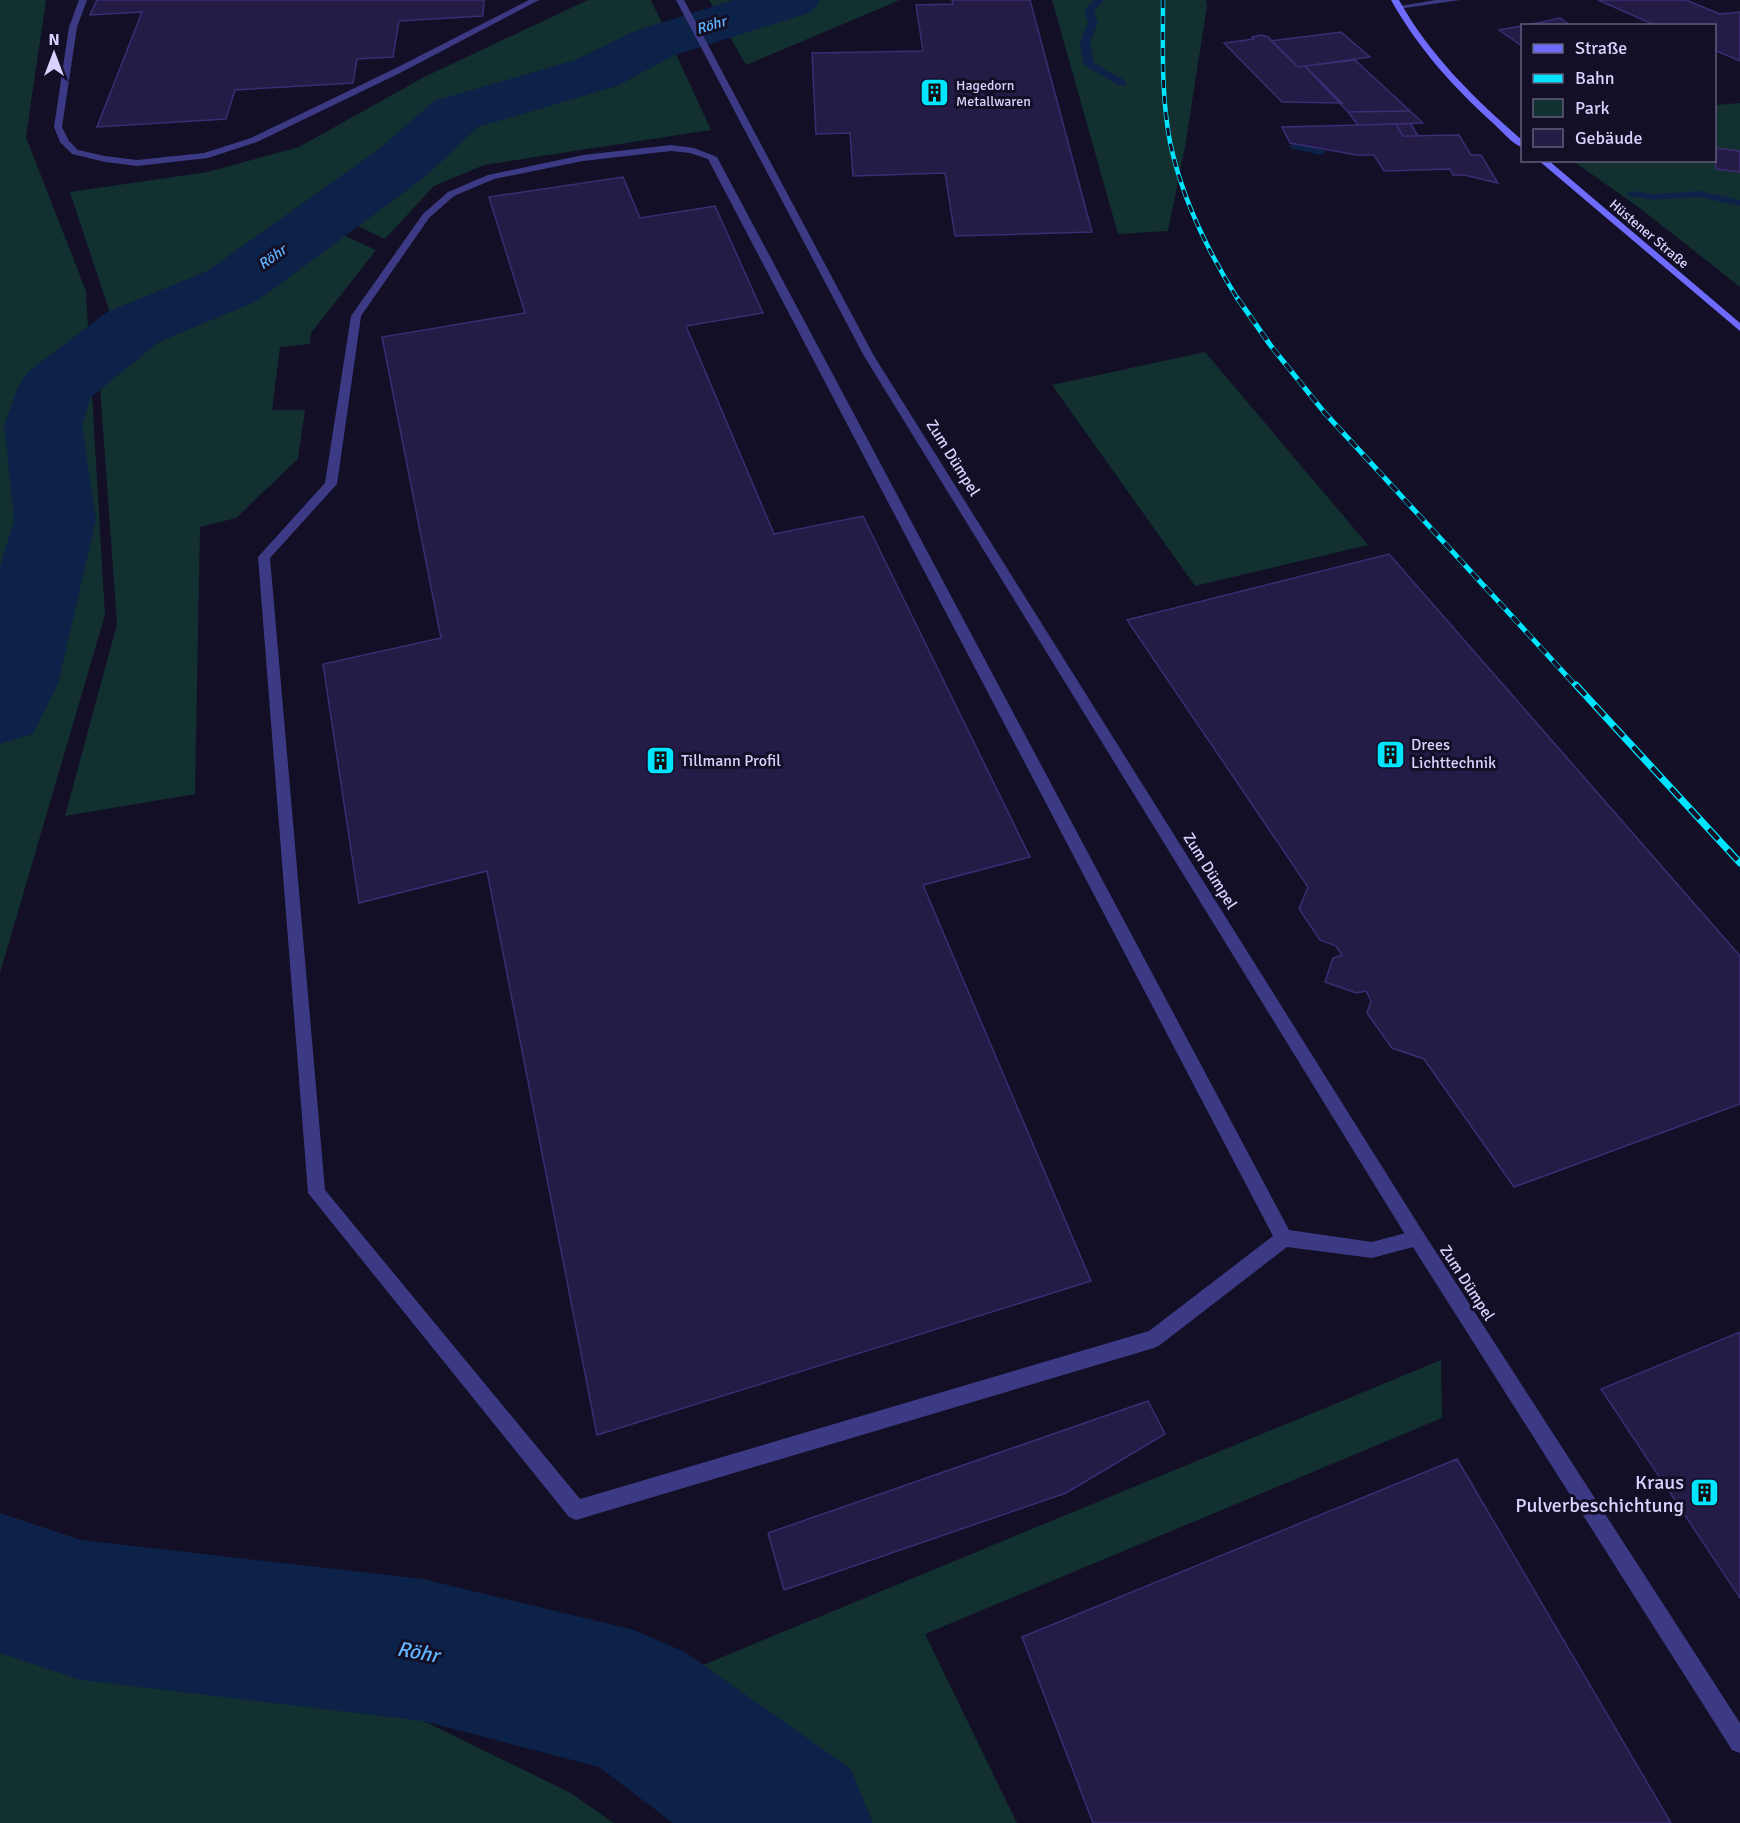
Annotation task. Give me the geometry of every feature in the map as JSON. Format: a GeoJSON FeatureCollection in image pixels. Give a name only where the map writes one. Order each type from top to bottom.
{"type":"FeatureCollection","features":[{"type":"Feature","properties":{"kind":"main road"},"geometry":{"type":"LineString","coordinates":[[1397,3],[1428,51],[1494,120],[1521,143]]}},
{"type":"Feature","properties":{"kind":"main road","name":"Hüstener Straße"},"geometry":{"type":"LineString","coordinates":[[1544,162],[1740,328]]}},
{"type":"Feature","properties":{"kind":"street"},"geometry":{"type":"LineString","coordinates":[[82,0],[73,27],[58,127],[65,142],[75,153],[137,163],[205,156],[254,140],[397,71],[535,0]]}},
{"type":"Feature","properties":{"kind":"street","name":"Zum Dümpel"},"geometry":{"type":"LineString","coordinates":[[681,0],[869,356],[1417,1238],[1740,1742]]}},
{"type":"Feature","properties":{"kind":"street"},"geometry":{"type":"LineString","coordinates":[[1397,3],[1455,0]]}},
{"type":"Feature","properties":{"kind":"street"},"geometry":{"type":"LineString","coordinates":[[1284,1238],[712,157],[691,150],[671,148],[583,158],[491,177],[451,194],[426,216],[356,316],[331,484],[264,558],[317,1193],[576,1510],[1154,1339],[1284,1238],[1372,1250],[1417,1238]]}},
{"type":"Feature","properties":{"kind":"green space"},"geometry":{"type":"Polygon","coordinates":[[[0,0],[46,0],[26,137],[86,291],[105,615],[0,973],[0,0]]]}},
{"type":"Feature","properties":{"kind":"green space"},"geometry":{"type":"Polygon","coordinates":[[[588,0],[651,0],[711,130],[484,165],[434,186],[385,239],[339,217],[121,346],[70,192],[208,172],[299,147],[424,77],[588,0]]]}},
{"type":"Feature","properties":{"kind":"green space"},"geometry":{"type":"Polygon","coordinates":[[[709,0],[900,0],[746,65],[709,0]]]}},
{"type":"Feature","properties":{"kind":"green space"},"geometry":{"type":"Polygon","coordinates":[[[1052,0],[1206,0],[1207,6],[1185,147],[1168,231],[1118,234],[1052,0]]]}},
{"type":"Feature","properties":{"kind":"green space"},"geometry":{"type":"Polygon","coordinates":[[[1740,103],[1740,287],[1641,209],[1574,162],[1716,162],[1716,105],[1740,103]]]}},
{"type":"Feature","properties":{"kind":"green space"},"geometry":{"type":"Polygon","coordinates":[[[339,233],[376,250],[311,333],[310,344],[280,347],[272,410],[305,410],[298,459],[236,518],[200,527],[195,794],[65,816],[117,624],[99,373],[339,233]]]}},
{"type":"Feature","properties":{"kind":"green space"},"geometry":{"type":"Polygon","coordinates":[[[1205,352],[1368,545],[1195,586],[1052,385],[1205,352]]]}},
{"type":"Feature","properties":{"kind":"green space"},"geometry":{"type":"Polygon","coordinates":[[[1441,1360],[1442,1418],[925,1634],[1017,1823],[728,1823],[669,1679],[1441,1360]]]}},
{"type":"Feature","properties":{"kind":"green space"},"geometry":{"type":"Polygon","coordinates":[[[0,1514],[569,1792],[614,1823],[0,1823],[0,1514]]]}},
{"type":"Feature","properties":{"kind":"building"},"geometry":{"type":"Polygon","coordinates":[[[97,0],[484,0],[483,16],[399,21],[393,57],[357,59],[353,83],[235,90],[226,119],[97,127],[142,12],[90,15],[97,0]]]}},
{"type":"Feature","properties":{"kind":"building","name":"Hagedorn Metallwaren"},"geometry":{"type":"Polygon","coordinates":[[[952,0],[1030,0],[1092,232],[955,236],[945,173],[853,176],[850,133],[816,134],[812,53],[923,51],[916,5],[953,4],[952,0]]]}},
{"type":"Feature","properties":{"kind":"building"},"geometry":{"type":"Polygon","coordinates":[[[1598,0],[1686,0],[1720,14],[1740,12],[1740,61],[1716,51],[1716,24],[1652,24],[1598,0]]]}},
{"type":"Feature","properties":{"kind":"building"},"geometry":{"type":"Polygon","coordinates":[[[1560,18],[1568,24],[1532,24],[1560,18]]]}},
{"type":"Feature","properties":{"kind":"building"},"geometry":{"type":"Polygon","coordinates":[[[1521,26],[1521,45],[1499,30],[1521,26]]]}},
{"type":"Feature","properties":{"kind":"building"},"geometry":{"type":"Polygon","coordinates":[[[1341,32],[1370,57],[1298,67],[1271,41],[1341,32]]]}},
{"type":"Feature","properties":{"kind":"building"},"geometry":{"type":"Polygon","coordinates":[[[1261,35],[1268,37],[1298,67],[1305,66],[1342,103],[1282,102],[1224,43],[1254,39],[1252,37],[1261,35]]]}},
{"type":"Feature","properties":{"kind":"building"},"geometry":{"type":"Polygon","coordinates":[[[1355,60],[1410,111],[1348,112],[1305,66],[1355,60]]]}},
{"type":"Feature","properties":{"kind":"building"},"geometry":{"type":"Polygon","coordinates":[[[1410,111],[1423,123],[1358,125],[1348,112],[1410,111]]]}},
{"type":"Feature","properties":{"kind":"building"},"geometry":{"type":"Polygon","coordinates":[[[1396,124],[1403,136],[1459,135],[1471,155],[1481,155],[1498,183],[1464,175],[1453,175],[1450,169],[1384,171],[1374,155],[1357,155],[1290,143],[1282,127],[1396,124]]]}},
{"type":"Feature","properties":{"kind":"building"},"geometry":{"type":"Polygon","coordinates":[[[1396,124],[1411,124],[1418,136],[1403,136],[1396,124]]]}},
{"type":"Feature","properties":{"kind":"building"},"geometry":{"type":"Polygon","coordinates":[[[1716,148],[1740,151],[1740,172],[1716,169],[1716,148]]]}},
{"type":"Feature","properties":{"kind":"building","name":"Tillmann Profil"},"geometry":{"type":"Polygon","coordinates":[[[623,177],[640,218],[715,206],[763,313],[686,326],[774,534],[863,516],[1030,857],[923,885],[1091,1281],[597,1435],[487,871],[359,903],[323,664],[441,638],[382,337],[525,313],[489,197],[623,177]]]}},
{"type":"Feature","properties":{"kind":"building","name":"Drees Lichttechnik"},"geometry":{"type":"Polygon","coordinates":[[[1389,554],[1740,956],[1740,1104],[1514,1187],[1424,1059],[1392,1048],[1367,1013],[1371,1001],[1366,991],[1356,993],[1325,982],[1333,958],[1342,955],[1336,946],[1320,940],[1299,909],[1308,887],[1127,620],[1389,554]]]}},
{"type":"Feature","properties":{"kind":"building","name":"Kraus Pulverbeschichtung"},"geometry":{"type":"Polygon","coordinates":[[[1740,1332],[1740,1598],[1601,1389],[1740,1332]]]}},
{"type":"Feature","properties":{"kind":"building"},"geometry":{"type":"Polygon","coordinates":[[[1148,1401],[1165,1434],[1066,1493],[784,1590],[768,1533],[1148,1401]]]}},
{"type":"Feature","properties":{"kind":"building"},"geometry":{"type":"Polygon","coordinates":[[[1457,1459],[1671,1823],[1093,1823],[1022,1637],[1457,1459]]]}},
{"type":"Feature","properties":{"kind":"waterway","name":"Röhr"},"geometry":{"type":"LineString","coordinates":[[0,710],[12,684],[55,520],[43,425],[56,387],[133,327],[232,286],[402,163],[456,114],[596,73],[655,43],[792,0]]}},
{"type":"Feature","properties":{"kind":"waterway"},"geometry":{"type":"LineString","coordinates":[[1099,0],[1089,11],[1093,22],[1085,43],[1089,65],[1122,83]]}},
{"type":"Feature","properties":{"kind":"waterway"},"geometry":{"type":"LineString","coordinates":[[1294,146],[1320,152]]}},
{"type":"Feature","properties":{"kind":"waterway"},"geometry":{"type":"LineString","coordinates":[[1632,194],[1654,197],[1700,194],[1740,203]]}},
{"type":"Feature","properties":{"kind":"waterway","name":"Röhr"},"geometry":{"type":"LineString","coordinates":[[0,1583],[81,1610],[423,1650],[634,1703],[797,1823]]}},
{"type":"Feature","properties":{"kind":"railway"},"geometry":{"type":"LineString","coordinates":[[1163,0],[1165,107],[1175,163],[1197,225],[1239,301]]}},
{"type":"Feature","properties":{"kind":"railway"},"geometry":{"type":"LineString","coordinates":[[1238,299],[1271,346],[1324,412],[1577,687]]}},
{"type":"Feature","properties":{"kind":"railway"},"geometry":{"type":"LineString","coordinates":[[1576,685],[1740,863]]}},
{"type":"Feature","properties":{"kind":"place","name":"Hagedorn Metallwaren"},"geometry":{"type":"Point","coordinates":[935,93]}},
{"type":"Feature","properties":{"kind":"place","name":"Drees Lichttechnik"},"geometry":{"type":"Point","coordinates":[1390,754]}},
{"type":"Feature","properties":{"kind":"place","name":"Tillmann Profil"},"geometry":{"type":"Point","coordinates":[660,761]}},
{"type":"Feature","properties":{"kind":"place","name":"Kraus Pulverbeschichtung"},"geometry":{"type":"Point","coordinates":[1705,1493]}}]}
